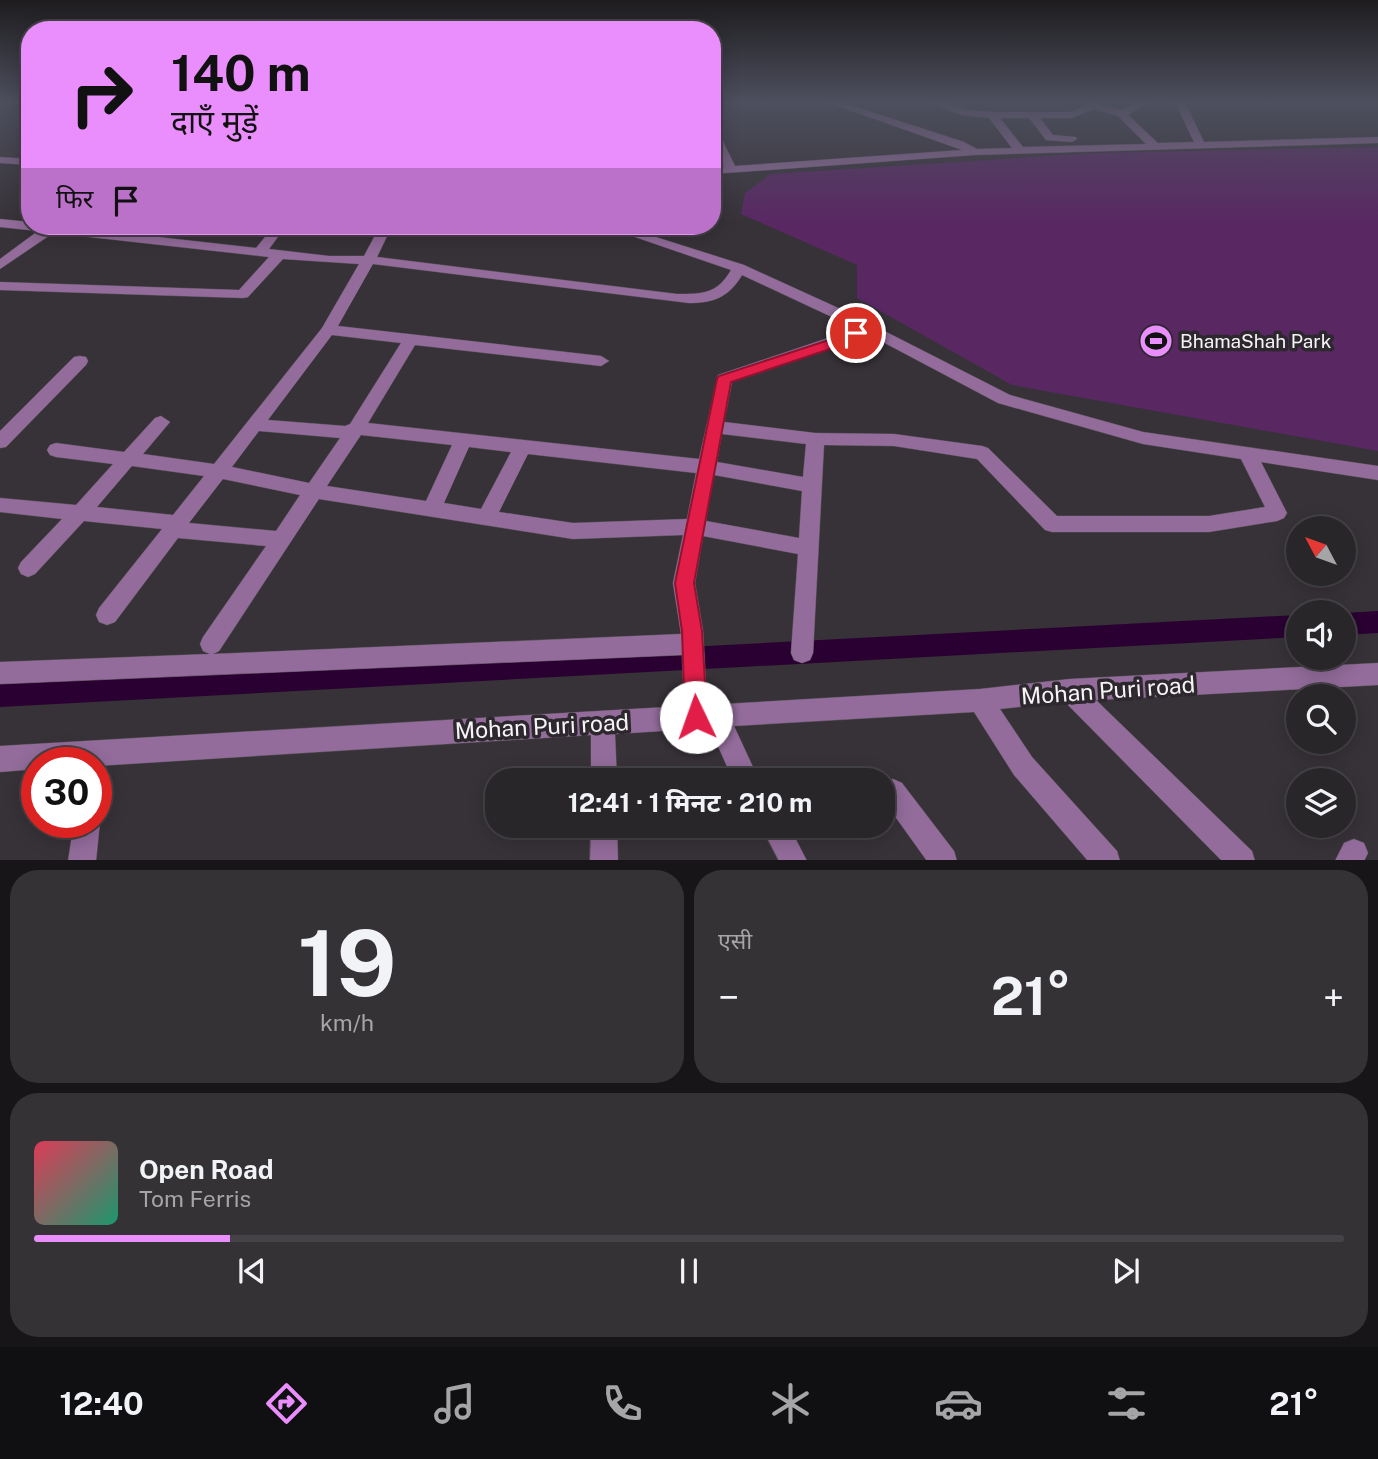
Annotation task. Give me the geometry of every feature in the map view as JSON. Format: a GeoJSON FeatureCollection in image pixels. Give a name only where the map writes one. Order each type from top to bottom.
{"type":"FeatureCollection","features":[{"type":"Feature","properties":{"kind":"street"},"geometry":{"type":"LineString","coordinates":[[954,142],[975,152]]}},
{"type":"Feature","properties":{"kind":"street"},"geometry":{"type":"LineString","coordinates":[[1013,142],[1020,151]]}},
{"type":"Feature","properties":{"kind":"street"},"geometry":{"type":"LineString","coordinates":[[1080,142],[1085,148]]}},
{"type":"Feature","properties":{"kind":"street"},"geometry":{"type":"LineString","coordinates":[[1151,142],[1155,146]]}},
{"type":"Feature","properties":{"kind":"street"},"geometry":{"type":"LineString","coordinates":[[721,171],[975,152],[1283,142]]}},
{"type":"Feature","properties":{"kind":"street"},"geometry":{"type":"LineString","coordinates":[[721,148],[731,170]]}},
{"type":"Feature","properties":{"kind":"street"},"geometry":{"type":"LineString","coordinates":[[0,160],[21,161]]}},
{"type":"Feature","properties":{"kind":"street"},"geometry":{"type":"LineString","coordinates":[[0,223],[21,225]]}},
{"type":"Feature","properties":{"kind":"street"},"geometry":{"type":"LineString","coordinates":[[0,265],[42,235]]}},
{"type":"Feature","properties":{"kind":"street"},"geometry":{"type":"LineString","coordinates":[[119,235],[329,260],[370,260],[712,299],[729,288],[739,268]]}},
{"type":"Feature","properties":{"kind":"street"},"geometry":{"type":"LineString","coordinates":[[260,252],[273,235]]}},
{"type":"Feature","properties":{"kind":"street"},"geometry":{"type":"LineString","coordinates":[[107,615],[328,330],[382,235]]}},
{"type":"Feature","properties":{"kind":"street"},"geometry":{"type":"LineString","coordinates":[[637,235],[739,268],[858,323],[1004,399],[1143,438],[1378,473]]}},
{"type":"Feature","properties":{"kind":"street"},"geometry":{"type":"LineString","coordinates":[[0,286],[243,294],[280,254]]}},
{"type":"Feature","properties":{"kind":"street"},"geometry":{"type":"LineString","coordinates":[[739,768],[707,716],[693,649],[684,583],[724,379],[846,339],[856,333],[858,323]]}},
{"type":"Feature","properties":{"kind":"street"},"geometry":{"type":"LineString","coordinates":[[328,330],[601,360]]}},
{"type":"Feature","properties":{"kind":"street"},"geometry":{"type":"LineString","coordinates":[[211,644],[356,428],[411,339]]}},
{"type":"Feature","properties":{"kind":"street"},"geometry":{"type":"LineString","coordinates":[[0,442],[80,361]]}},
{"type":"Feature","properties":{"kind":"street"},"geometry":{"type":"LineString","coordinates":[[28,568],[161,422]]}},
{"type":"Feature","properties":{"kind":"street"},"geometry":{"type":"LineString","coordinates":[[254,425],[347,432],[356,428],[707,467],[812,486]]}},
{"type":"Feature","properties":{"kind":"street"},"geometry":{"type":"LineString","coordinates":[[715,427],[815,439],[894,440],[982,453],[1052,524],[1209,524],[1277,513],[1248,454]]}},
{"type":"Feature","properties":{"kind":"street"},"geometry":{"type":"LineString","coordinates":[[802,653],[815,439]]}},
{"type":"Feature","properties":{"kind":"street"},"geometry":{"type":"LineString","coordinates":[[431,510],[463,440]]}},
{"type":"Feature","properties":{"kind":"street"},"geometry":{"type":"LineString","coordinates":[[486,518],[522,447]]}},
{"type":"Feature","properties":{"kind":"street"},"geometry":{"type":"LineString","coordinates":[[56,450],[219,471],[314,491],[573,531],[695,527],[808,548]]}},
{"type":"Feature","properties":{"kind":"street"},"geometry":{"type":"LineString","coordinates":[[0,505],[176,526],[220,535],[282,539]]}},
{"type":"Feature","properties":{"kind":"street"},"geometry":{"type":"LineString","coordinates":[[0,673],[693,649]]}},
{"type":"Feature","properties":{"kind":"street","name":"Mohan Puri road"},"geometry":{"type":"LineString","coordinates":[[112,757],[980,700],[1070,690],[1378,674]]}},
{"type":"Feature","properties":{"kind":"street"},"geometry":{"type":"LineString","coordinates":[[1070,690],[1242,860]]}},
{"type":"Feature","properties":{"kind":"street"},"geometry":{"type":"LineString","coordinates":[[980,700],[1023,766],[1107,860]]}},
{"type":"Feature","properties":{"kind":"street"},"geometry":{"type":"LineString","coordinates":[[603,723],[604,768]]}},
{"type":"Feature","properties":{"kind":"street","name":"Mohan Puri road"},"geometry":{"type":"LineString","coordinates":[[0,759],[21,759]]}},
{"type":"Feature","properties":{"kind":"street"},"geometry":{"type":"LineString","coordinates":[[895,795],[944,860]]}},
{"type":"Feature","properties":{"kind":"street"},"geometry":{"type":"LineString","coordinates":[[82,860],[85,838]]}},
{"type":"Feature","properties":{"kind":"street"},"geometry":{"type":"LineString","coordinates":[[604,838],[604,860]]}},
{"type":"Feature","properties":{"kind":"street"},"geometry":{"type":"LineString","coordinates":[[781,838],[794,860]]}},
{"type":"Feature","properties":{"kind":"shaded area","name":"BhamaShah Park"},"geometry":{"type":"Polygon","coordinates":[[[1378,147],[1378,451],[1012,385],[857,298],[857,265],[741,214],[745,193],[771,174],[1095,153],[1378,147]]]}},
{"type":"Feature","properties":{"kind":"waterway"},"geometry":{"type":"LineString","coordinates":[[1356,623],[1378,622]]}},
{"type":"Feature","properties":{"kind":"waterway"},"geometry":{"type":"LineString","coordinates":[[0,695],[1286,627]]}},
{"type":"Feature","properties":{"kind":"place","name":"BhamaShah Park"},"geometry":{"type":"Point","coordinates":[1156,341]}},
{"type":"Feature","properties":{"kind":"route"},"geometry":{"type":"LineString","coordinates":[[696,717],[692,631],[684,583],[724,379],[846,339],[856,333]]}}]}
